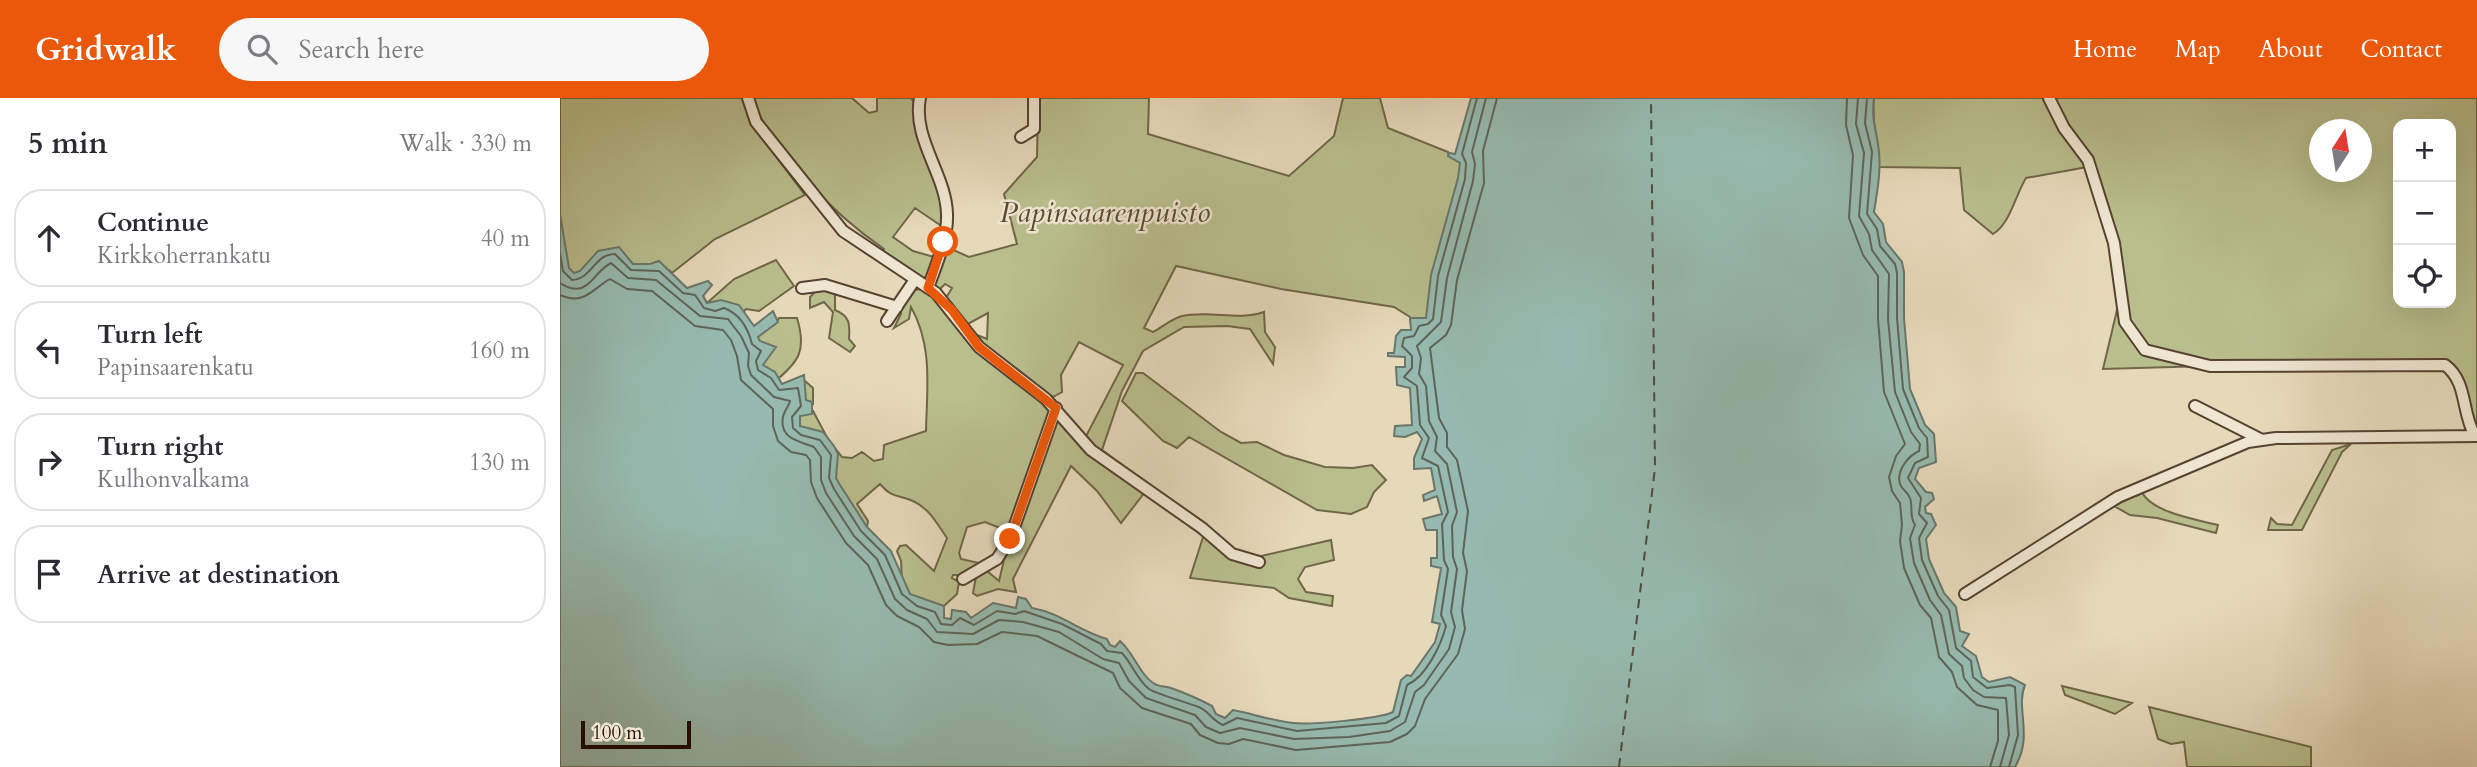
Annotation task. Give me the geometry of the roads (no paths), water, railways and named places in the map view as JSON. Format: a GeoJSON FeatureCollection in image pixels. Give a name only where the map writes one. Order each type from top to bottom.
{"type":"FeatureCollection","features":[{"type":"Feature","properties":{"kind":"street"},"geometry":{"type":"LineString","coordinates":[[748,98],[755,122],[843,231],[928,288],[952,310],[979,347],[1056,408],[1091,450],[1202,528],[1235,556],[1259,562]]}},
{"type":"Feature","properties":{"kind":"street"},"geometry":{"type":"LineString","coordinates":[[920,98],[918,118],[947,212],[946,231],[928,288]]}},
{"type":"Feature","properties":{"kind":"street"},"geometry":{"type":"LineString","coordinates":[[1021,137],[1034,129],[1034,98]]}},
{"type":"Feature","properties":{"kind":"street"},"geometry":{"type":"LineString","coordinates":[[2049,98],[2064,128],[2088,160],[2114,243],[2125,322],[2145,350],[2210,366],[2445,365],[2454,372],[2460,384],[2468,424],[2476,436]]}},
{"type":"Feature","properties":{"kind":"street"},"geometry":{"type":"LineString","coordinates":[[887,321],[914,281]]}},
{"type":"Feature","properties":{"kind":"street"},"geometry":{"type":"LineString","coordinates":[[802,288],[825,285],[897,307]]}},
{"type":"Feature","properties":{"kind":"street"},"geometry":{"type":"LineString","coordinates":[[2195,406],[2260,439]]}},
{"type":"Feature","properties":{"kind":"street"},"geometry":{"type":"LineString","coordinates":[[963,579],[996,559],[1005,549],[1056,408]]}},
{"type":"Feature","properties":{"kind":"street"},"geometry":{"type":"LineString","coordinates":[[1965,594],[2118,497],[2233,447],[2260,439],[2476,436]]}},
{"type":"Feature","properties":{"kind":"water"},"geometry":{"type":"Polygon","coordinates":[[[1471,98],[1874,98],[1879,167],[1874,212],[1883,224],[1886,242],[1902,262],[1910,389],[1925,425],[1934,434],[1936,462],[1919,468],[1915,479],[1926,492],[1932,493],[1934,499],[1925,507],[1926,513],[1931,514],[1936,525],[1926,539],[1929,559],[1944,593],[1956,607],[1960,631],[1969,634],[1962,646],[1976,656],[1982,677],[1989,682],[2010,677],[2025,685],[2022,694],[2023,744],[2015,767],[560,767],[560,214],[569,268],[574,273],[580,271],[598,251],[619,247],[633,264],[659,261],[687,288],[708,281],[712,285],[703,296],[707,303],[721,300],[739,305],[754,326],[773,311],[778,322],[758,337],[760,341],[776,347],[763,365],[775,372],[782,384],[804,375],[806,400],[812,402],[812,414],[800,416],[800,426],[823,432],[834,446],[838,454],[836,478],[840,485],[867,527],[891,551],[910,594],[944,606],[944,618],[951,619],[952,610],[966,612],[971,618],[993,603],[1016,608],[1018,597],[1026,599],[1032,608],[1107,639],[1110,645],[1115,647],[1120,641],[1150,681],[1207,703],[1216,714],[1225,718],[1233,710],[1286,722],[1314,723],[1360,719],[1393,712],[1401,680],[1407,675],[1411,676],[1435,642],[1440,624],[1432,622],[1441,568],[1431,566],[1431,558],[1437,558],[1437,530],[1426,530],[1423,519],[1442,514],[1437,496],[1424,501],[1423,495],[1435,490],[1431,468],[1414,469],[1414,458],[1422,439],[1417,432],[1405,437],[1394,436],[1395,426],[1412,425],[1410,388],[1397,385],[1396,367],[1405,367],[1405,357],[1388,356],[1388,353],[1394,353],[1396,336],[1401,330],[1411,330],[1410,318],[1426,318],[1431,275],[1458,178],[1460,163],[1448,156],[1449,153],[1455,154],[1471,98]]]}},
{"type":"Feature","properties":{"kind":"park label","name":"Papinsaarenpuisto"},"geometry":{"type":"Point","coordinates":[1105,212]}}]}
